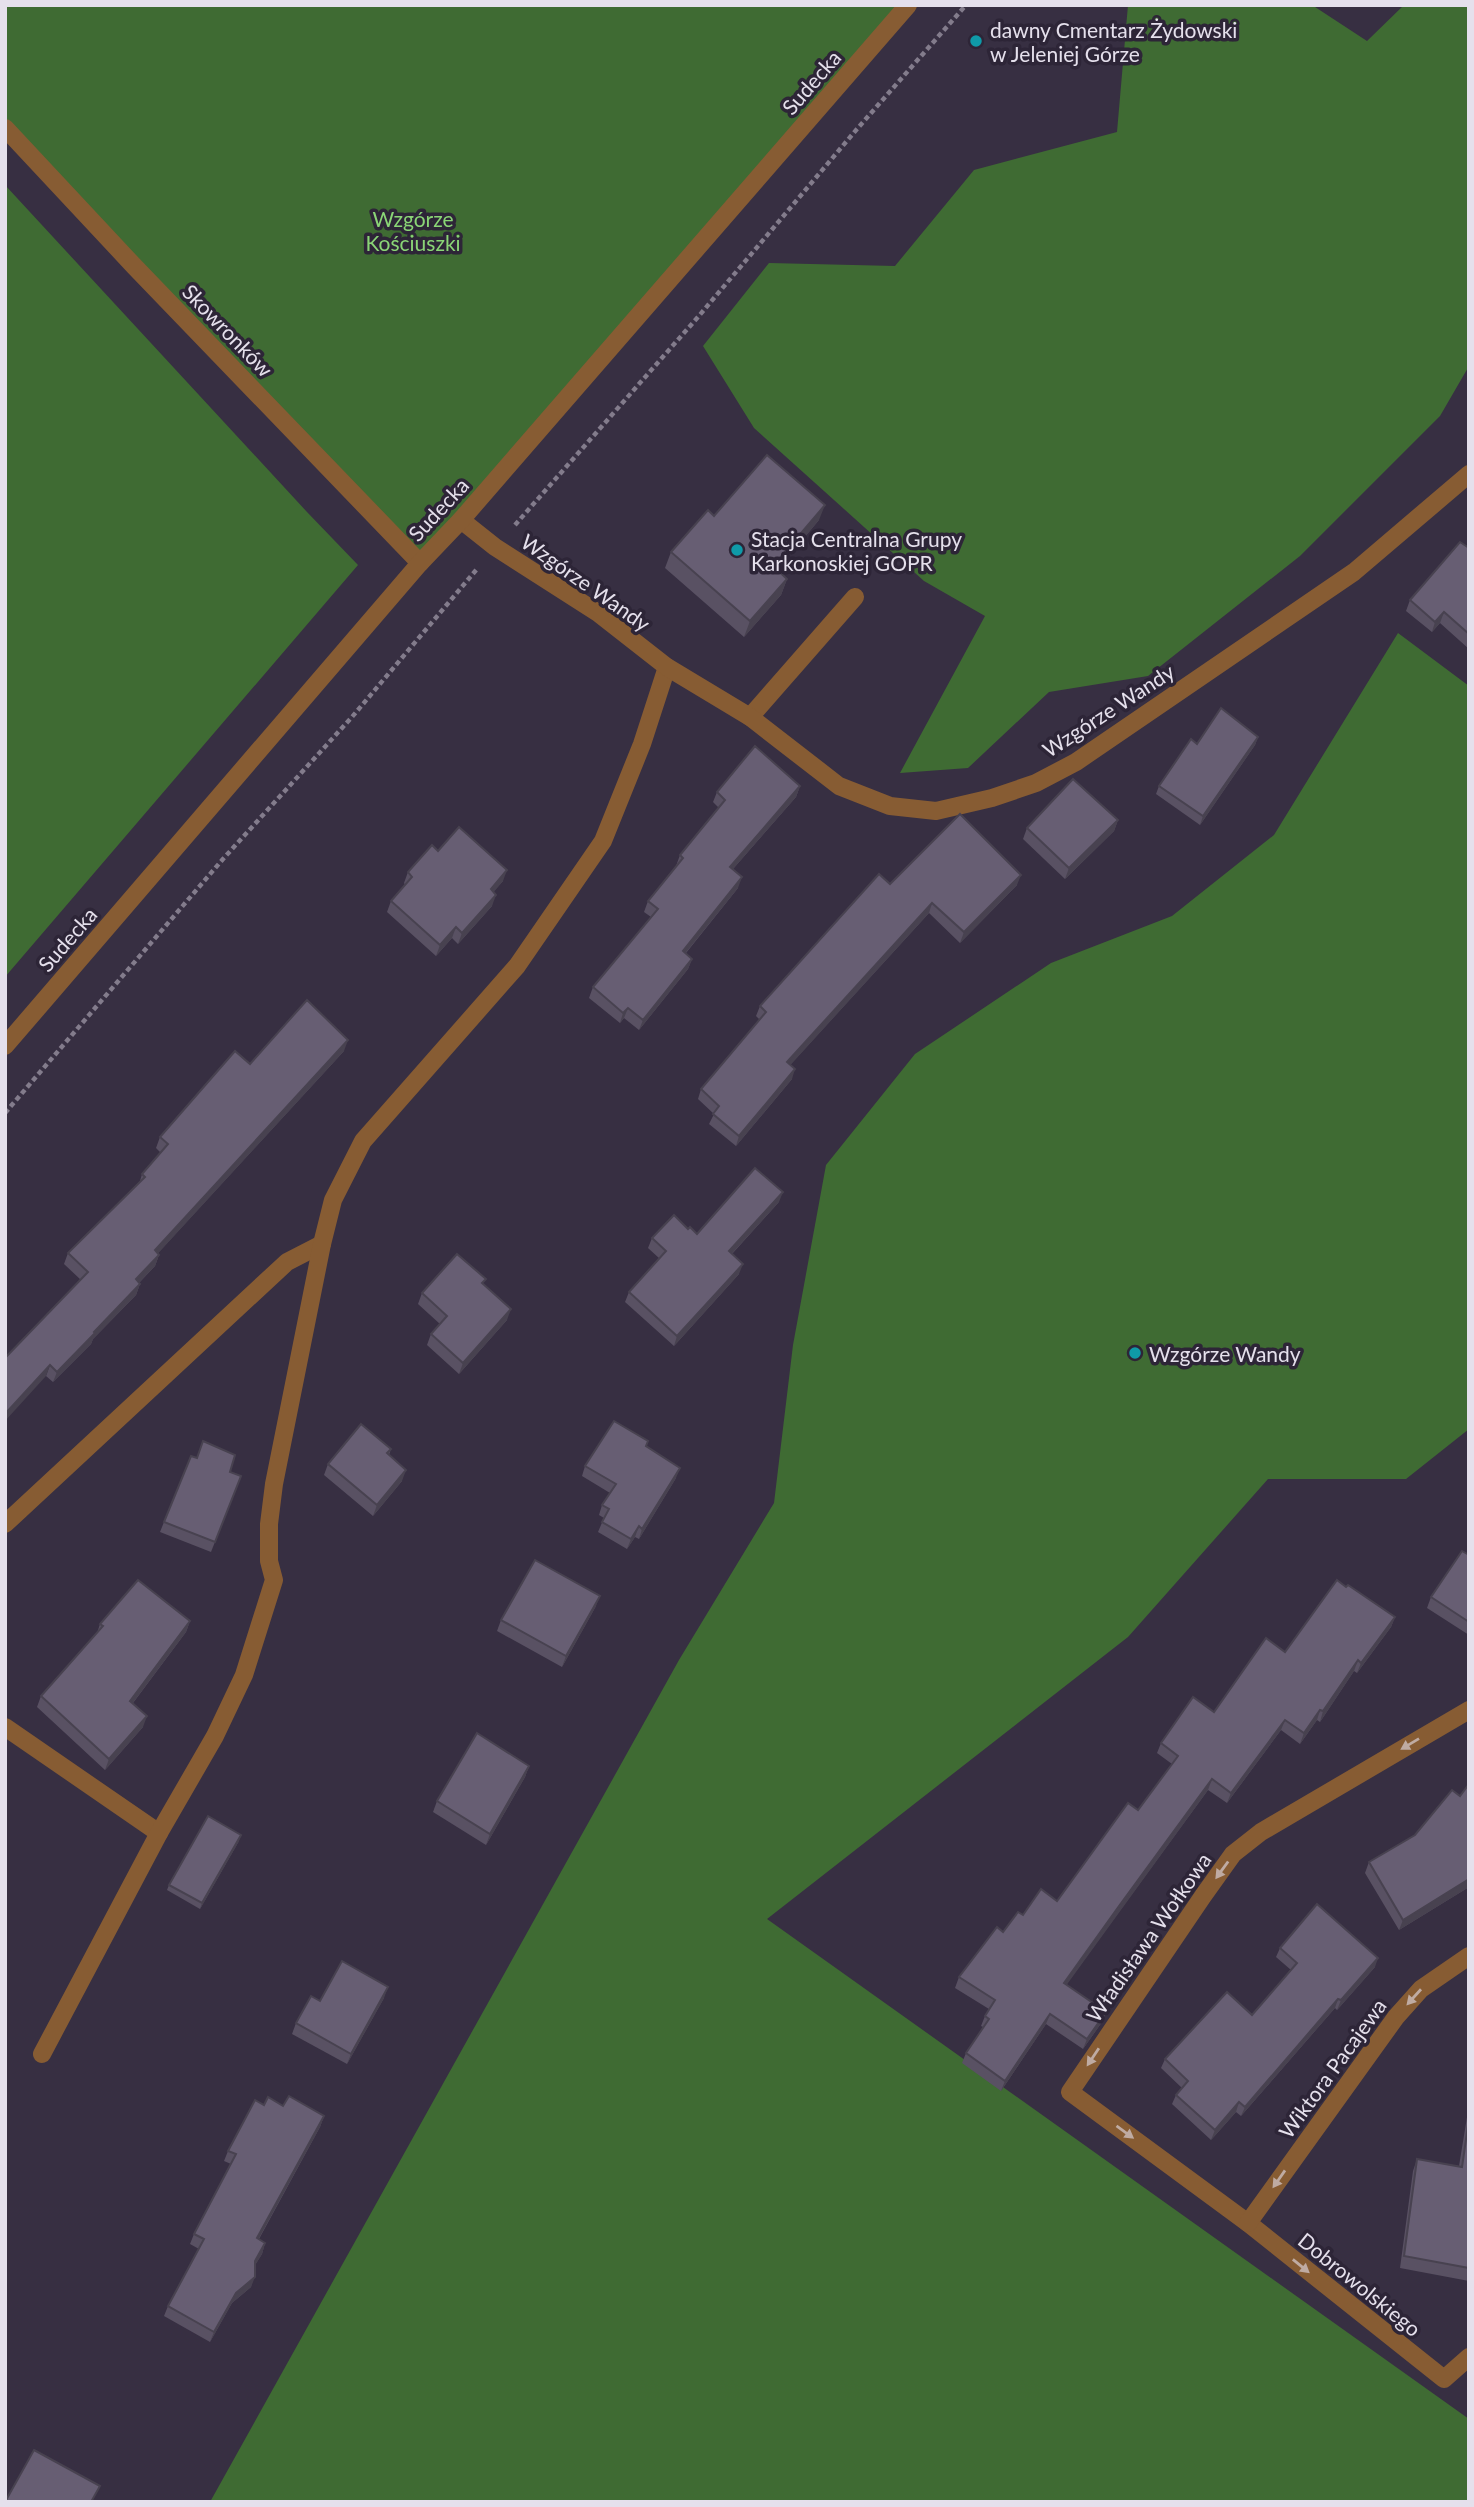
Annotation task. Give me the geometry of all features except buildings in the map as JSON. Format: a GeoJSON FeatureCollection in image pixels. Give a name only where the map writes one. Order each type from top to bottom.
{"type":"FeatureCollection","features":[{"type":"Feature","properties":{"kind":"street","name":"Sudecka"},"geometry":{"type":"LineString","coordinates":[[5,1046],[420,563],[461,520],[908,5]]}},
{"type":"Feature","properties":{"kind":"street","name":"Skowronków"},"geometry":{"type":"LineString","coordinates":[[5,128],[420,563]]}},
{"type":"Feature","properties":{"kind":"street","name":"Wzgórze Wandy"},"geometry":{"type":"LineString","coordinates":[[461,520],[495,547],[598,613],[667,667],[750,718],[839,786],[890,806],[936,811],[992,799],[1035,783],[1087,754],[1354,572],[1469,474]]}},
{"type":"Feature","properties":{"kind":"street"},"geometry":{"type":"LineString","coordinates":[[750,718],[855,597]]}},
{"type":"Feature","properties":{"kind":"street"},"geometry":{"type":"LineString","coordinates":[[42,2054],[159,1833],[215,1736],[238,1687],[275,1580],[269,1561],[269,1524],[274,1484],[333,1200],[363,1141],[517,966],[603,841],[642,744],[667,667]]}},
{"type":"Feature","properties":{"kind":"street"},"geometry":{"type":"LineString","coordinates":[[5,1524],[287,1262],[322,1244]]}},
{"type":"Feature","properties":{"kind":"street","name":"Władisława Wołkowa"},"geometry":{"type":"LineString","coordinates":[[1248,2223],[1070,2092],[1233,1854],[1261,1832],[1469,1710]]}},
{"type":"Feature","properties":{"kind":"street"},"geometry":{"type":"LineString","coordinates":[[5,1727],[159,1833]]}},
{"type":"Feature","properties":{"kind":"street","name":"Wiktora Pacajewa"},"geometry":{"type":"LineString","coordinates":[[1248,2223],[1396,2017],[1421,1989],[1469,1956]]}},
{"type":"Feature","properties":{"kind":"street","name":"Dobrowolskiego"},"geometry":{"type":"LineString","coordinates":[[1248,2223],[1444,2379],[1469,2357]]}},
{"type":"Feature","properties":{"kind":"path"},"geometry":{"type":"LineString","coordinates":[[512,527],[698,317],[966,5]]}},
{"type":"Feature","properties":{"kind":"path"},"geometry":{"type":"LineString","coordinates":[[5,1113],[223,859],[352,717],[477,568]]}},
{"type":"Feature","properties":{"kind":"green space","name":"Wzgórze Kościuszki"},"geometry":{"type":"Polygon","coordinates":[[[5,5],[908,5],[420,563],[5,128],[5,5]]]}},
{"type":"Feature","properties":{"kind":"green space"},"geometry":{"type":"Polygon","coordinates":[[[1128,5],[1312,5],[1367,41],[1404,5],[1469,5],[1469,366],[1440,416],[1300,556],[1148,676],[1049,692],[968,768],[900,773],[985,616],[924,581],[754,428],[703,346],[769,263],[895,266],[974,170],[1117,132],[1128,5]]]}},
{"type":"Feature","properties":{"kind":"green space"},"geometry":{"type":"Polygon","coordinates":[[[5,185],[358,565],[5,977],[5,185]]]}},
{"type":"Feature","properties":{"kind":"green space"},"geometry":{"type":"Polygon","coordinates":[[[1398,633],[1469,686],[1469,1429],[1406,1479],[1268,1479],[1128,1637],[767,1919],[1469,2419],[1469,2502],[210,2502],[679,1660],[774,1503],[793,1345],[826,1165],[915,1054],[1051,963],[1172,916],[1274,835],[1398,633]]]}},
{"type":"Feature","properties":{"kind":"place","name":"dawny Cmentarz Żydowski w Jeleniej Górze"},"geometry":{"type":"Point","coordinates":[976,41]}},
{"type":"Feature","properties":{"kind":"place","name":"Stacja Centralna Grupy Karkonoskiej GOPR"},"geometry":{"type":"Point","coordinates":[737,550]}},
{"type":"Feature","properties":{"kind":"place","name":"Wzgórze Wandy"},"geometry":{"type":"Point","coordinates":[1135,1353]}}]}
